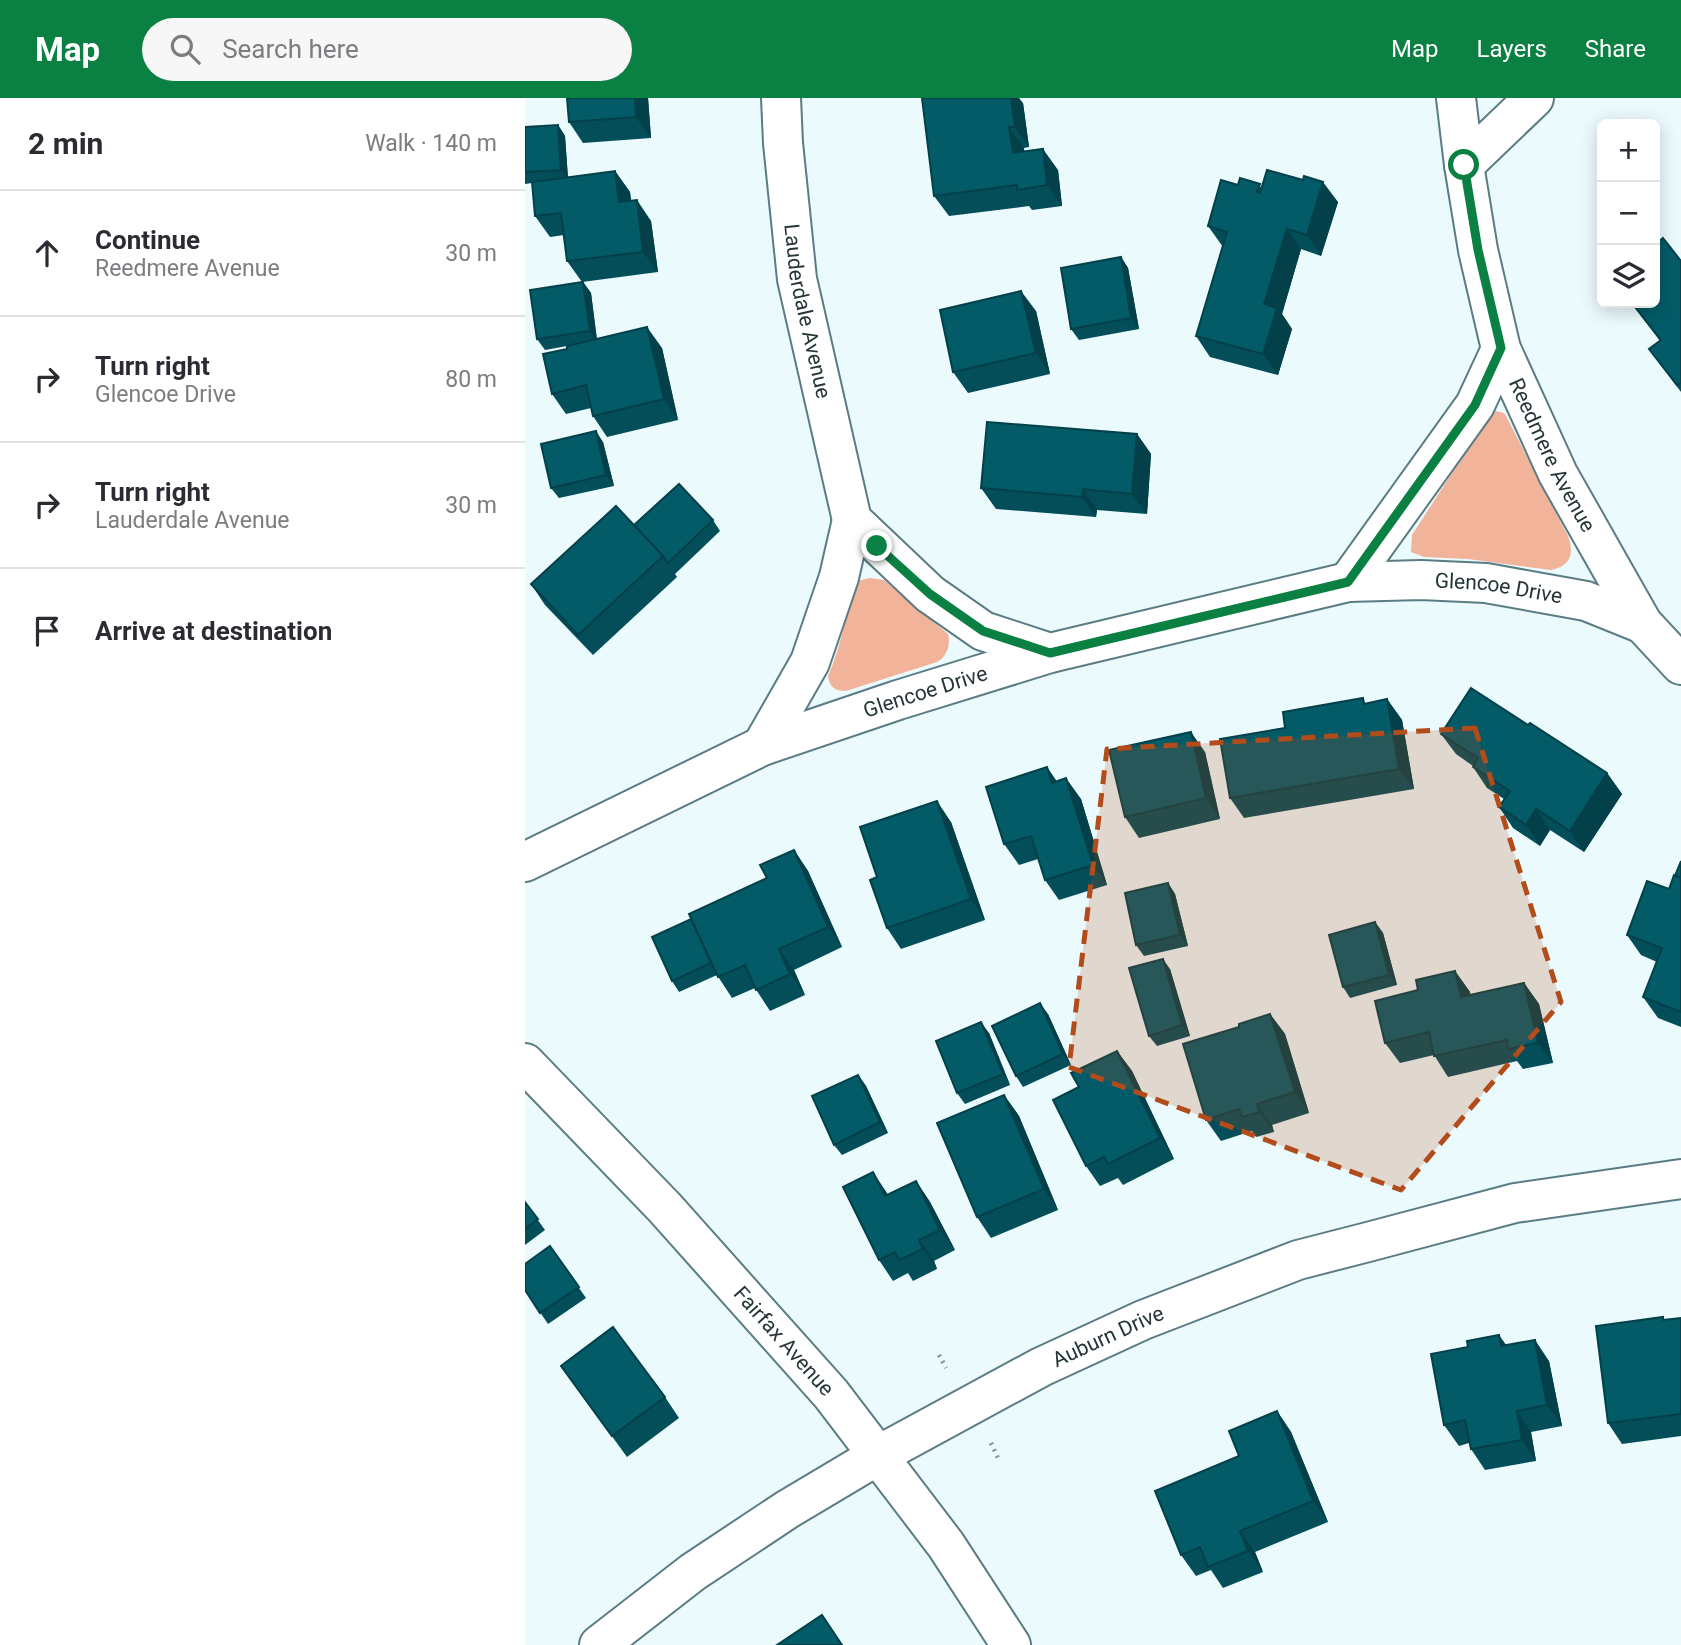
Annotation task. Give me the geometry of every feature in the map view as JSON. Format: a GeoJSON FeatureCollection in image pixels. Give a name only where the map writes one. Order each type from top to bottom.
{"type":"FeatureCollection","features":[{"type":"Feature","properties":{"kind":"street","name":"Lauderdale Avenue"},"geometry":{"type":"LineString","coordinates":[[762,746],[810,662],[839,577],[852,520],[797,279],[781,98]]}},
{"type":"Feature","properties":{"kind":"street","name":"Reedmere Avenue"},"geometry":{"type":"LineString","coordinates":[[1456,98],[1478,250],[1501,348],[1558,474],[1643,624],[1681,665]]}},
{"type":"Feature","properties":{"kind":"street"},"geometry":{"type":"LineString","coordinates":[[1464,165],[1534,98]]}},
{"type":"Feature","properties":{"kind":"street"},"geometry":{"type":"LineString","coordinates":[[1348,582],[1475,405],[1501,348]]}},
{"type":"Feature","properties":{"kind":"street"},"geometry":{"type":"LineString","coordinates":[[852,520],[930,594],[983,631],[1050,653]]}},
{"type":"Feature","properties":{"kind":"street","name":"Glencoe Drive"},"geometry":{"type":"LineString","coordinates":[[525,862],[762,746],[1050,653],[1348,582],[1421,580],[1486,583],[1586,601],[1643,624]]}},
{"type":"Feature","properties":{"kind":"street","name":"Fairfax Avenue"},"geometry":{"type":"LineString","coordinates":[[525,1063],[665,1208],[831,1394],[946,1545],[1011,1645]]}},
{"type":"Feature","properties":{"kind":"street","name":"Auburn Drive"},"geometry":{"type":"LineString","coordinates":[[600,1645],[693,1572],[788,1509],[877,1456],[1054,1361],[1143,1320],[1298,1260],[1515,1203],[1681,1179]]}},
{"type":"Feature","properties":{"kind":"highlighted area"},"geometry":{"type":"Polygon","coordinates":[[[1475,728],[1561,1002],[1401,1190],[1069,1067],[1107,749],[1475,728]]]}},
{"type":"Feature","properties":{"kind":"shaded area"},"geometry":{"type":"Polygon","coordinates":[[[1495,411],[1506,416],[1568,536],[1571,554],[1563,566],[1551,570],[1468,559],[1424,557],[1411,552],[1412,535],[1483,425],[1495,411]]]}},
{"type":"Feature","properties":{"kind":"shaded area"},"geometry":{"type":"Polygon","coordinates":[[[870,578],[884,580],[948,634],[947,650],[937,662],[849,690],[838,690],[830,684],[828,676],[857,581],[870,578]]]}},
{"type":"Feature","properties":{"kind":"building"},"geometry":{"type":"Polygon","coordinates":[[[567,98],[635,98],[636,117],[569,122],[567,98]]]}},
{"type":"Feature","properties":{"kind":"building"},"geometry":{"type":"Polygon","coordinates":[[[922,98],[1011,98],[1015,127],[1009,127],[1013,153],[1043,149],[1047,185],[1017,190],[1017,185],[934,196],[922,98]]]}},
{"type":"Feature","properties":{"kind":"building"},"geometry":{"type":"Polygon","coordinates":[[[558,125],[561,170],[525,172],[525,127],[558,125]]]}},
{"type":"Feature","properties":{"kind":"building"},"geometry":{"type":"Polygon","coordinates":[[[1267,170],[1303,180],[1304,176],[1323,182],[1307,235],[1287,229],[1264,304],[1277,308],[1263,354],[1196,336],[1227,232],[1208,226],[1221,180],[1238,185],[1240,178],[1260,184],[1257,192],[1260,193],[1267,170]]]}},
{"type":"Feature","properties":{"kind":"building"},"geometry":{"type":"Polygon","coordinates":[[[615,171],[619,202],[637,200],[643,252],[567,261],[561,213],[535,216],[532,182],[615,171]]]}},
{"type":"Feature","properties":{"kind":"building"},"geometry":{"type":"Polygon","coordinates":[[[1663,238],[1681,261],[1681,382],[1677,385],[1649,349],[1661,340],[1636,308],[1660,308],[1660,241],[1663,238]]]}},
{"type":"Feature","properties":{"kind":"building"},"geometry":{"type":"Polygon","coordinates":[[[1121,257],[1131,318],[1071,329],[1061,268],[1121,257]]]}},
{"type":"Feature","properties":{"kind":"building"},"geometry":{"type":"Polygon","coordinates":[[[583,282],[590,331],[537,339],[530,290],[583,282]]]}},
{"type":"Feature","properties":{"kind":"building"},"geometry":{"type":"Polygon","coordinates":[[[1021,291],[1036,353],[953,372],[940,310],[1021,291]]]}},
{"type":"Feature","properties":{"kind":"building"},"geometry":{"type":"Polygon","coordinates":[[[647,327],[664,399],[593,416],[586,385],[552,394],[543,354],[647,327]]]}},
{"type":"Feature","properties":{"kind":"building"},"geometry":{"type":"Polygon","coordinates":[[[987,422],[1137,434],[1132,494],[1083,489],[1082,497],[981,488],[987,422]]]}},
{"type":"Feature","properties":{"kind":"building"},"geometry":{"type":"Polygon","coordinates":[[[596,431],[606,475],[551,488],[541,444],[596,431]]]}},
{"type":"Feature","properties":{"kind":"building"},"geometry":{"type":"Polygon","coordinates":[[[679,484],[713,520],[668,563],[634,525],[679,484]]]}},
{"type":"Feature","properties":{"kind":"building"},"geometry":{"type":"Polygon","coordinates":[[[616,506],[663,556],[578,635],[531,584],[616,506]]]}},
{"type":"Feature","properties":{"kind":"building"},"geometry":{"type":"Polygon","coordinates":[[[1471,688],[1607,773],[1570,831],[1536,809],[1526,825],[1499,807],[1510,791],[1473,767],[1478,758],[1441,734],[1471,688]]]}},
{"type":"Feature","properties":{"kind":"building"},"geometry":{"type":"Polygon","coordinates":[[[1363,698],[1364,704],[1387,699],[1399,769],[1230,798],[1220,739],[1285,728],[1283,712],[1363,698]]]}},
{"type":"Feature","properties":{"kind":"building"},"geometry":{"type":"Polygon","coordinates":[[[1191,732],[1206,798],[1125,817],[1109,750],[1191,732]]]}},
{"type":"Feature","properties":{"kind":"building"},"geometry":{"type":"Polygon","coordinates":[[[1047,767],[1052,783],[1066,778],[1093,865],[1045,880],[1031,836],[1004,844],[986,787],[1047,767]]]}},
{"type":"Feature","properties":{"kind":"building"},"geometry":{"type":"Polygon","coordinates":[[[937,801],[971,899],[887,928],[870,880],[877,877],[860,827],[937,801]]]}},
{"type":"Feature","properties":{"kind":"building"},"geometry":{"type":"Polygon","coordinates":[[[794,850],[828,927],[779,949],[790,974],[756,990],[745,965],[718,977],[689,914],[767,878],[760,865],[794,850]]]}},
{"type":"Feature","properties":{"kind":"building"},"geometry":{"type":"Polygon","coordinates":[[[1681,861],[1681,878],[1675,876],[1681,861]]]}},
{"type":"Feature","properties":{"kind":"building"},"geometry":{"type":"Polygon","coordinates":[[[1674,875],[1681,878],[1681,1012],[1643,997],[1662,948],[1627,935],[1647,881],[1669,889],[1674,875]]]}},
{"type":"Feature","properties":{"kind":"building"},"geometry":{"type":"Polygon","coordinates":[[[1168,883],[1180,935],[1136,945],[1125,893],[1168,883]]]}},
{"type":"Feature","properties":{"kind":"building"},"geometry":{"type":"Polygon","coordinates":[[[691,919],[711,963],[672,981],[652,937],[691,919]]]}},
{"type":"Feature","properties":{"kind":"building"},"geometry":{"type":"Polygon","coordinates":[[[1375,922],[1389,975],[1343,987],[1329,935],[1375,922]]]}},
{"type":"Feature","properties":{"kind":"building"},"geometry":{"type":"Polygon","coordinates":[[[1163,959],[1182,1025],[1149,1036],[1129,968],[1163,959]]]}},
{"type":"Feature","properties":{"kind":"building"},"geometry":{"type":"Polygon","coordinates":[[[1455,971],[1461,997],[1524,983],[1538,1043],[1508,1049],[1507,1040],[1434,1056],[1429,1032],[1385,1043],[1375,1001],[1418,990],[1416,980],[1455,971]]]}},
{"type":"Feature","properties":{"kind":"building"},"geometry":{"type":"Polygon","coordinates":[[[1040,1003],[1063,1054],[1016,1076],[992,1026],[1040,1003]]]}},
{"type":"Feature","properties":{"kind":"building"},"geometry":{"type":"Polygon","coordinates":[[[1270,1014],[1295,1092],[1257,1104],[1260,1112],[1242,1117],[1239,1109],[1206,1120],[1183,1044],[1239,1027],[1239,1024],[1270,1014]]]}},
{"type":"Feature","properties":{"kind":"building"},"geometry":{"type":"Polygon","coordinates":[[[981,1022],[1003,1074],[957,1093],[936,1041],[981,1022]]]}},
{"type":"Feature","properties":{"kind":"building"},"geometry":{"type":"Polygon","coordinates":[[[1117,1051],[1160,1138],[1108,1164],[1104,1157],[1086,1166],[1053,1100],[1079,1087],[1071,1073],[1117,1051]]]}},
{"type":"Feature","properties":{"kind":"building"},"geometry":{"type":"Polygon","coordinates":[[[858,1075],[880,1122],[834,1145],[812,1096],[858,1075]]]}},
{"type":"Feature","properties":{"kind":"building"},"geometry":{"type":"Polygon","coordinates":[[[1004,1095],[1044,1189],[977,1217],[937,1123],[1004,1095]]]}},
{"type":"Feature","properties":{"kind":"building"},"geometry":{"type":"Polygon","coordinates":[[[873,1172],[885,1196],[916,1181],[940,1230],[919,1240],[923,1249],[899,1260],[895,1252],[879,1260],[843,1187],[873,1172]]]}},
{"type":"Feature","properties":{"kind":"building"},"geometry":{"type":"Polygon","coordinates":[[[525,1202],[538,1219],[525,1229],[525,1202]]]}},
{"type":"Feature","properties":{"kind":"building"},"geometry":{"type":"Polygon","coordinates":[[[550,1246],[579,1287],[540,1313],[525,1290],[525,1264],[550,1246]]]}},
{"type":"Feature","properties":{"kind":"building"},"geometry":{"type":"Polygon","coordinates":[[[1663,1317],[1663,1320],[1681,1318],[1681,1414],[1608,1423],[1596,1326],[1663,1317]]]}},
{"type":"Feature","properties":{"kind":"building"},"geometry":{"type":"Polygon","coordinates":[[[613,1327],[665,1397],[612,1436],[561,1366],[613,1327]]]}},
{"type":"Feature","properties":{"kind":"building"},"geometry":{"type":"Polygon","coordinates":[[[1499,1335],[1501,1346],[1535,1340],[1547,1405],[1517,1411],[1522,1440],[1471,1449],[1465,1420],[1444,1425],[1431,1354],[1468,1347],[1467,1341],[1499,1335]]]}},
{"type":"Feature","properties":{"kind":"building"},"geometry":{"type":"Polygon","coordinates":[[[1277,1411],[1313,1501],[1240,1531],[1248,1551],[1208,1567],[1200,1547],[1181,1555],[1155,1491],[1239,1456],[1229,1431],[1277,1411]]]}},
{"type":"Feature","properties":{"kind":"building"},"geometry":{"type":"Polygon","coordinates":[[[822,1615],[842,1645],[777,1645],[822,1615]]]}},
{"type":"Feature","properties":{"kind":"route"},"geometry":{"type":"LineString","coordinates":[[877,546],[930,594],[983,631],[1050,653],[1348,582],[1475,405],[1501,348],[1478,250],[1464,165]]}}]}
